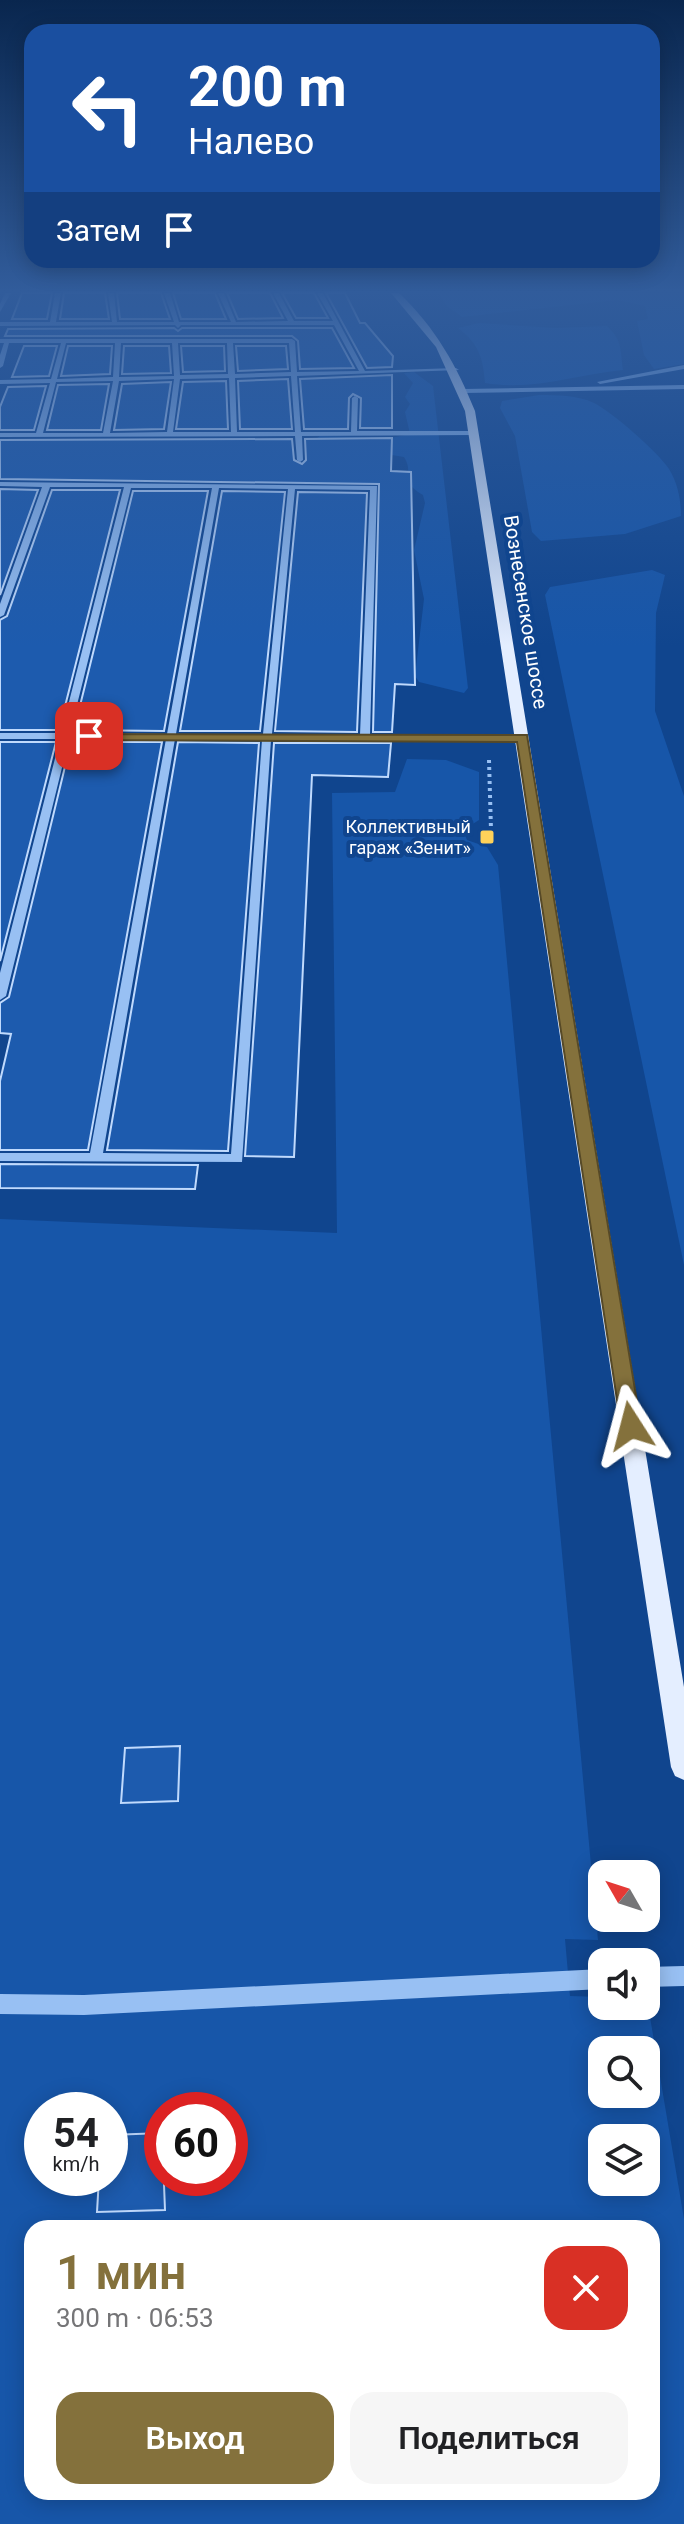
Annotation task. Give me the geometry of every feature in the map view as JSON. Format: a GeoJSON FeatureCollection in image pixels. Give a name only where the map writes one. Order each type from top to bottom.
{"type":"FeatureCollection","features":[{"type":"Feature","properties":{"kind":"main road","name":"Вознесенское шоссе"},"geometry":{"type":"LineString","coordinates":[[468,411],[523,738],[684,1767]]}},
{"type":"Feature","properties":{"kind":"lane"},"geometry":{"type":"LineString","coordinates":[[39,434],[46,411]]}},
{"type":"Feature","properties":{"kind":"lane"},"geometry":{"type":"LineString","coordinates":[[106,434],[110,411]]}},
{"type":"Feature","properties":{"kind":"lane"},"geometry":{"type":"LineString","coordinates":[[170,433],[173,411]]}},
{"type":"Feature","properties":{"kind":"lane"},"geometry":{"type":"LineString","coordinates":[[234,411],[234,432]]}},
{"type":"Feature","properties":{"kind":"lane"},"geometry":{"type":"LineString","coordinates":[[297,411],[300,460]]}},
{"type":"Feature","properties":{"kind":"lane"},"geometry":{"type":"LineString","coordinates":[[354,433],[355,411]]}},
{"type":"Feature","properties":{"kind":"lane"},"geometry":{"type":"LineString","coordinates":[[0,435],[474,433]]}},
{"type":"Feature","properties":{"kind":"lane"},"geometry":{"type":"LineString","coordinates":[[0,484],[374,488],[365,737]]}},
{"type":"Feature","properties":{"kind":"lane"},"geometry":{"type":"LineString","coordinates":[[0,615],[47,484]]}},
{"type":"Feature","properties":{"kind":"lane"},"geometry":{"type":"LineString","coordinates":[[0,996],[62,736],[128,484]]}},
{"type":"Feature","properties":{"kind":"lane"},"geometry":{"type":"LineString","coordinates":[[96,1158],[216,485]]}},
{"type":"Feature","properties":{"kind":"lane"},"geometry":{"type":"LineString","coordinates":[[0,1157],[237,1159],[267,737],[292,486]]}},
{"type":"Feature","properties":{"kind":"lane"},"geometry":{"type":"LineString","coordinates":[[0,736],[523,738]]}},
{"type":"Feature","properties":{"kind":"lane"},"geometry":{"type":"LineString","coordinates":[[660,1977],[684,1976]]}},
{"type":"Feature","properties":{"kind":"lane"},"geometry":{"type":"LineString","coordinates":[[0,2004],[84,2005],[588,1980]]}},
{"type":"Feature","properties":{"kind":"path"},"geometry":{"type":"LineString","coordinates":[[489,738],[491,830]]}},
{"type":"Feature","properties":{"kind":"shaded area"},"geometry":{"type":"Polygon","coordinates":[[[436,411],[468,688],[464,693],[419,682],[415,676],[424,599],[414,550],[425,503],[423,495],[411,486],[404,457],[312,442],[320,436],[391,438],[410,434],[405,412],[436,411]]]}},
{"type":"Feature","properties":{"kind":"shaded area"},"geometry":{"type":"Polygon","coordinates":[[[501,411],[606,411],[634,433],[672,474],[681,516],[625,534],[541,541],[532,532],[515,436],[501,411]]]}},
{"type":"Feature","properties":{"kind":"shaded area"},"geometry":{"type":"Polygon","coordinates":[[[652,570],[665,575],[656,613],[655,711],[684,796],[684,1265],[545,595],[550,587],[652,570]]]}},
{"type":"Feature","properties":{"kind":"shaded area"},"geometry":{"type":"Polygon","coordinates":[[[407,759],[446,760],[479,772],[479,820],[463,830],[467,840],[487,847],[498,865],[591,1860],[588,1860],[588,1932],[597,1932],[598,1940],[565,1939],[570,1996],[588,1997],[588,2020],[651,2020],[653,2036],[588,2036],[588,2108],[660,2108],[660,2076],[684,2219],[684,2524],[0,2524],[0,1219],[337,1233],[332,793],[395,792],[407,759]]]}},
{"type":"Feature","properties":{"kind":"building"},"geometry":{"type":"Polygon","coordinates":[[[0,411],[39,411],[34,430],[0,430],[0,411]]]}},
{"type":"Feature","properties":{"kind":"building"},"geometry":{"type":"Polygon","coordinates":[[[52,411],[104,411],[101,430],[47,430],[52,411]]]}},
{"type":"Feature","properties":{"kind":"building"},"geometry":{"type":"Polygon","coordinates":[[[117,411],[167,411],[164,429],[114,430],[117,411]]]}},
{"type":"Feature","properties":{"kind":"building"},"geometry":{"type":"Polygon","coordinates":[[[179,411],[227,411],[228,429],[176,429],[179,411]]]}},
{"type":"Feature","properties":{"kind":"building"},"geometry":{"type":"Polygon","coordinates":[[[239,411],[291,411],[292,429],[240,429],[239,411]]]}},
{"type":"Feature","properties":{"kind":"building"},"geometry":{"type":"Polygon","coordinates":[[[303,411],[349,411],[348,429],[304,429],[303,411]]]}},
{"type":"Feature","properties":{"kind":"building"},"geometry":{"type":"Polygon","coordinates":[[[361,411],[392,411],[392,428],[360,428],[361,411]]]}},
{"type":"Feature","properties":{"kind":"building"},"geometry":{"type":"Polygon","coordinates":[[[392,438],[391,471],[411,472],[415,685],[395,684],[392,732],[373,732],[379,484],[0,479],[0,440],[292,439],[294,460],[302,464],[306,460],[305,439],[392,438]]]}},
{"type":"Feature","properties":{"kind":"building"},"geometry":{"type":"Polygon","coordinates":[[[0,489],[38,490],[0,595],[0,489]]]}},
{"type":"Feature","properties":{"kind":"building"},"geometry":{"type":"Polygon","coordinates":[[[52,490],[120,490],[59,730],[0,730],[0,620],[7,616],[52,490]]]}},
{"type":"Feature","properties":{"kind":"building"},"geometry":{"type":"Polygon","coordinates":[[[133,491],[208,491],[164,731],[74,730],[133,491]]]}},
{"type":"Feature","properties":{"kind":"building"},"geometry":{"type":"Polygon","coordinates":[[[222,491],[285,492],[260,731],[180,731],[222,491]]]}},
{"type":"Feature","properties":{"kind":"building"},"geometry":{"type":"Polygon","coordinates":[[[298,492],[367,493],[357,732],[275,731],[298,492]]]}},
{"type":"Feature","properties":{"kind":"building"},"geometry":{"type":"Polygon","coordinates":[[[0,742],[56,742],[0,961],[0,742]]]}},
{"type":"Feature","properties":{"kind":"building"},"geometry":{"type":"Polygon","coordinates":[[[71,742],[162,742],[88,1150],[0,1150],[0,1081],[11,1034],[0,1033],[0,1003],[9,997],[71,742]]]}},
{"type":"Feature","properties":{"kind":"building"},"geometry":{"type":"Polygon","coordinates":[[[178,742],[259,743],[228,1151],[107,1150],[178,742]]]}},
{"type":"Feature","properties":{"kind":"building"},"geometry":{"type":"Polygon","coordinates":[[[274,743],[391,743],[388,777],[312,775],[294,1157],[245,1156],[274,743]]]}},
{"type":"Feature","properties":{"kind":"building"},"geometry":{"type":"Polygon","coordinates":[[[0,1164],[198,1165],[195,1189],[0,1188],[0,1164]]]}},
{"type":"Feature","properties":{"kind":"building"},"geometry":{"type":"Polygon","coordinates":[[[180,1746],[178,1801],[121,1803],[125,1748],[180,1746]]]}},
{"type":"Feature","properties":{"kind":"building"},"geometry":{"type":"Polygon","coordinates":[[[128,2134],[144,2134],[144,2196],[164,2196],[165,2210],[97,2212],[98,2196],[128,2196],[128,2134]]]}},
{"type":"Feature","properties":{"kind":"place","name":"Коллективный гараж «Зенит»"},"geometry":{"type":"Point","coordinates":[487,837]}},
{"type":"Feature","properties":{"kind":"route"},"geometry":{"type":"LineString","coordinates":[[89,736],[523,738],[631,1426]]}}]}
